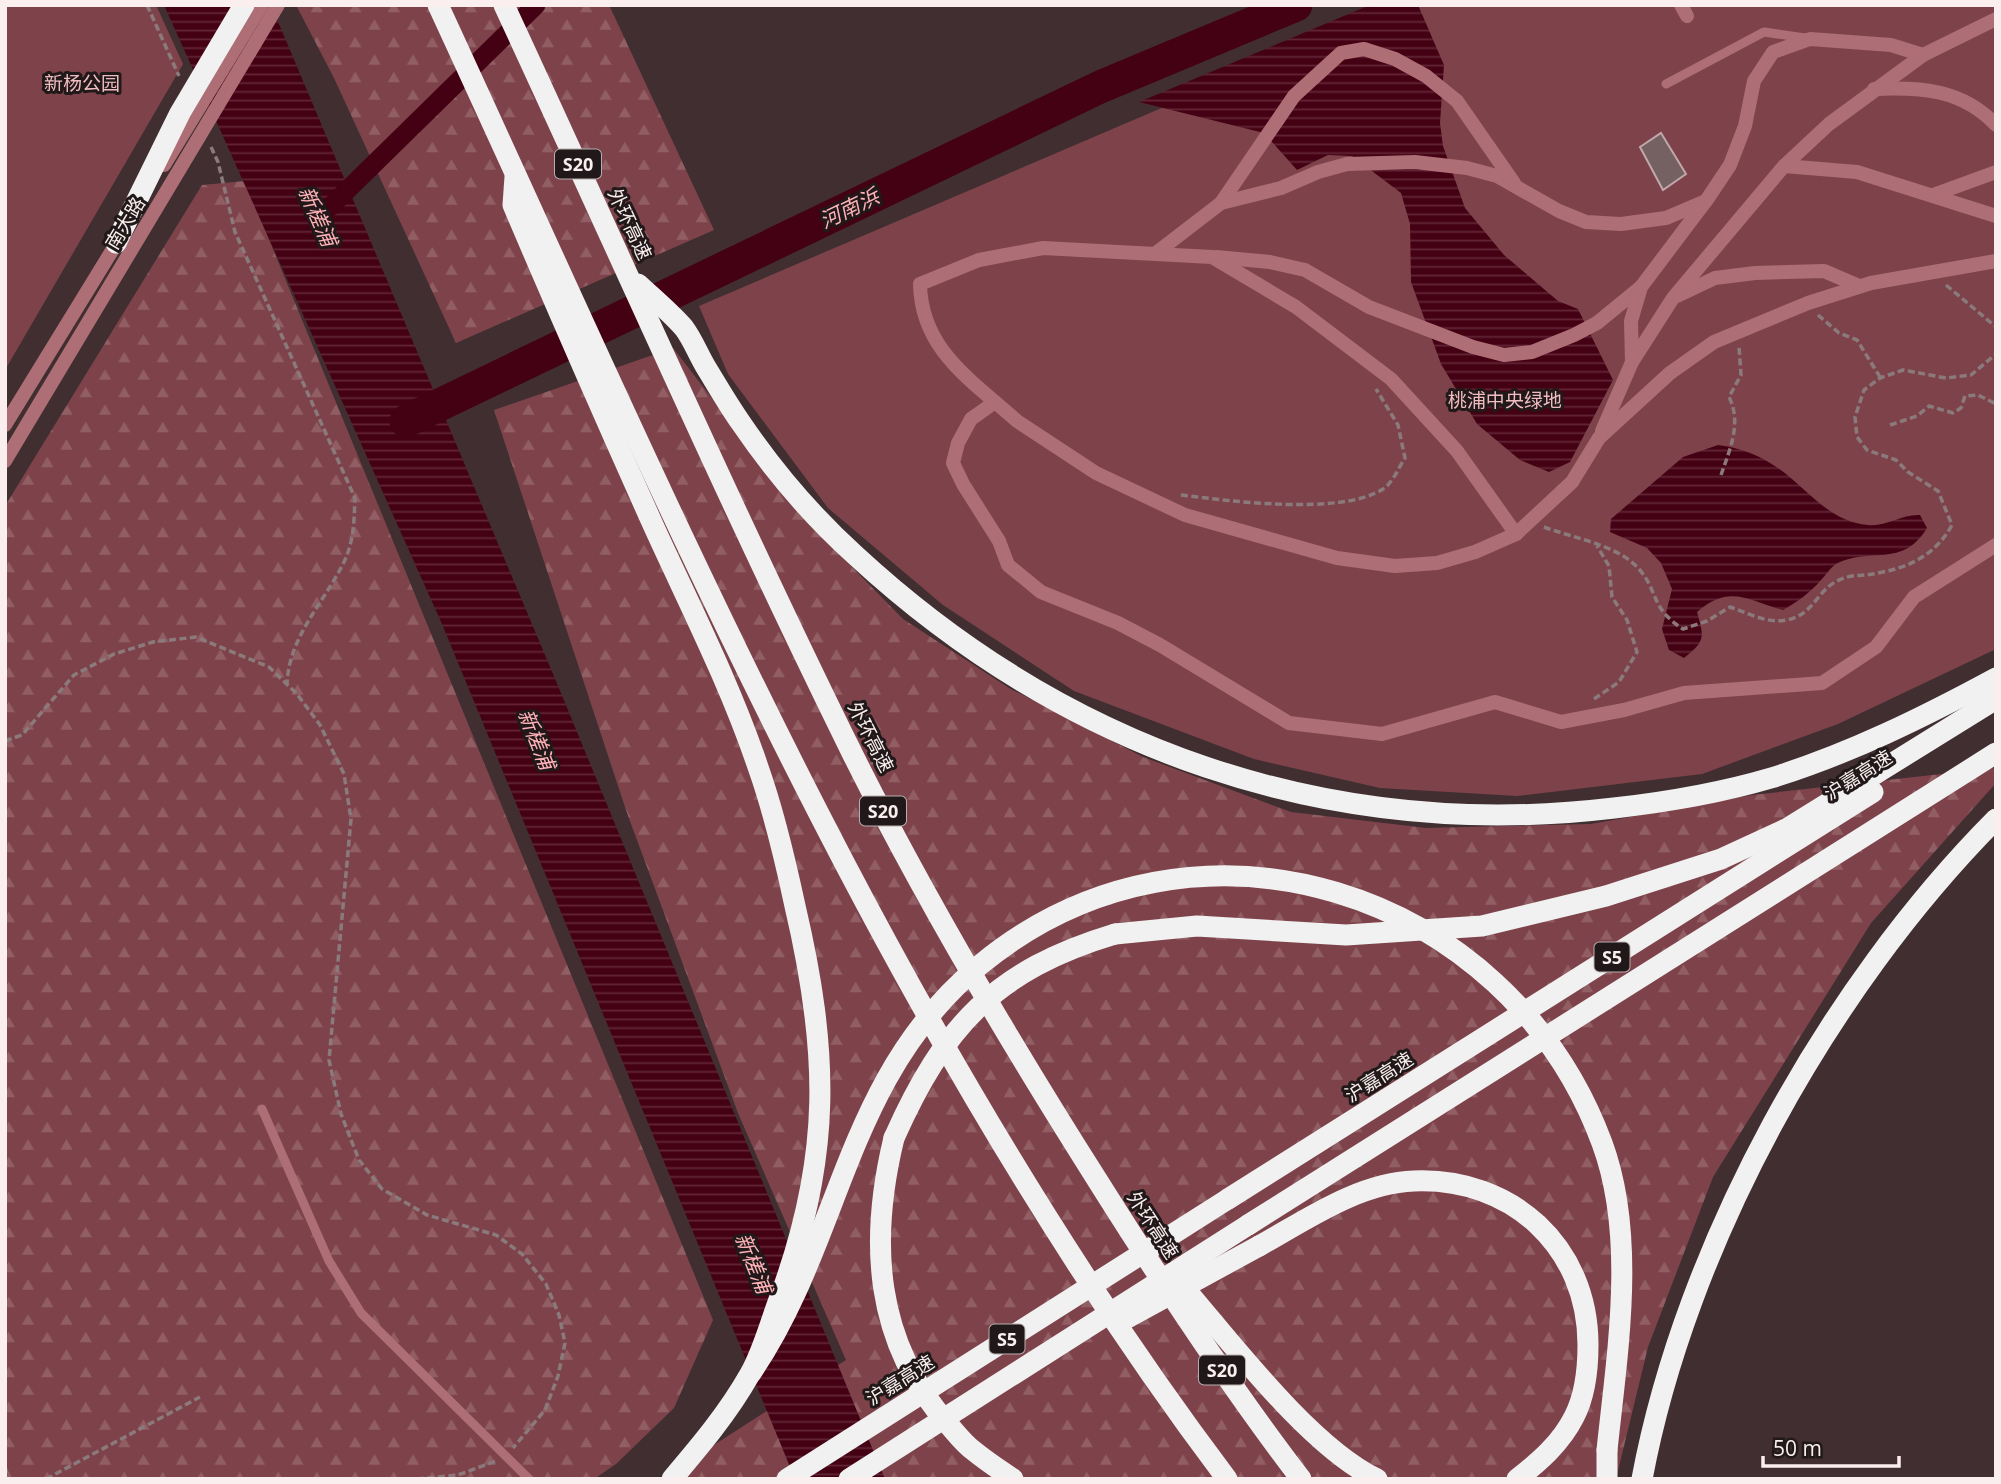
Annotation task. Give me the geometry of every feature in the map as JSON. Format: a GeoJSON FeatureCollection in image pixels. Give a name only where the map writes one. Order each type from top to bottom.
{"type":"FeatureCollection","features":[{"type":"Feature","properties":{"kind":"highway"},"geometry":{"type":"LineString","coordinates":[[116,243],[180,113],[244,5]]}},
{"type":"Feature","properties":{"kind":"highway"},"geometry":{"type":"LineString","coordinates":[[438,5],[515,173],[513,205],[566,306],[605,367],[802,786],[890,952],[992,1129],[1098,1293],[1227,1479]]}},
{"type":"Feature","properties":{"kind":"highway","name":"外环高速"},"geometry":{"type":"LineString","coordinates":[[504,5],[761,566],[855,758],[941,922],[1042,1094],[1147,1259],[1256,1421],[1301,1479]]}},
{"type":"Feature","properties":{"kind":"highway"},"geometry":{"type":"LineString","coordinates":[[629,276],[685,329],[742,424],[789,485],[852,552],[922,615],[1000,668],[1083,716],[1169,755],[1259,785],[1355,806],[1460,817],[1567,814],[1673,801],[1770,778],[1865,744],[1996,678]]}},
{"type":"Feature","properties":{"kind":"highway"},"geometry":{"type":"LineString","coordinates":[[566,306],[586,376],[728,691],[758,765],[780,837],[811,976],[819,1027],[821,1102],[815,1175],[796,1252],[751,1373]]}},
{"type":"Feature","properties":{"kind":"highway"},"geometry":{"type":"LineString","coordinates":[[1013,1479],[972,1450],[932,1406],[900,1354],[882,1291],[883,1184],[894,1138],[915,1091],[936,1055],[995,992],[1030,968],[1072,947],[1115,934],[1197,926],[1346,935],[1482,926],[1606,896],[1721,859],[1788,828],[1996,699]]}},
{"type":"Feature","properties":{"kind":"highway","name":"沪嘉高速"},"geometry":{"type":"LineString","coordinates":[[787,1479],[1996,715]]}},
{"type":"Feature","properties":{"kind":"highway","name":"S5"},"geometry":{"type":"LineString","coordinates":[[849,1479],[1996,753]]}},
{"type":"Feature","properties":{"kind":"highway"},"geometry":{"type":"LineString","coordinates":[[1642,1479],[1661,1400],[1706,1266],[1798,1079],[1838,1014],[1882,953],[1934,888],[1996,819]]}},
{"type":"Feature","properties":{"kind":"highway"},"geometry":{"type":"LineString","coordinates":[[671,1479],[715,1428],[778,1332],[867,1112],[898,1056],[934,1010],[980,965],[1025,934],[1084,903],[1156,881],[1222,874],[1293,882],[1359,898],[1425,928],[1480,967],[1529,1016],[1577,1083],[1604,1147],[1619,1222],[1622,1301],[1606,1479]]}},
{"type":"Feature","properties":{"kind":"highway"},"geometry":{"type":"LineString","coordinates":[[935,1424],[1347,1199],[1372,1188],[1412,1181],[1452,1182],[1491,1193],[1528,1215],[1558,1244],[1578,1281],[1588,1320],[1588,1370],[1574,1418],[1543,1460],[1517,1479]]}},
{"type":"Feature","properties":{"kind":"highway"},"geometry":{"type":"LineString","coordinates":[[1147,1259],[1181,1284],[1314,1432],[1359,1470],[1377,1479]]}},
{"type":"Feature","properties":{"kind":"street","name":"南大路"},"geometry":{"type":"LineString","coordinates":[[5,425],[262,5]]}},
{"type":"Feature","properties":{"kind":"street","name":"南大路"},"geometry":{"type":"LineString","coordinates":[[5,461],[278,5]]}},
{"type":"Feature","properties":{"kind":"street"},"geometry":{"type":"LineString","coordinates":[[1923,55],[1891,45],[1810,39],[1773,52],[1754,81],[1745,126],[1730,165],[1641,287],[1597,323],[1532,352],[1504,355],[1472,347],[1369,307],[1305,270],[1270,262],[1212,257],[1042,248],[979,260],[920,284],[920,300],[936,345],[955,369],[1017,421],[1096,473],[1185,515],[1337,558],[1395,566],[1437,563],[1475,552],[1516,534],[1573,482],[1599,438],[1632,362],[1673,298],[1784,166],[1873,89],[1923,55],[1989,21]]}},
{"type":"Feature","properties":{"kind":"street"},"geometry":{"type":"LineString","coordinates":[[1156,253],[1221,203],[1294,96],[1341,53],[1363,49],[1395,59],[1426,76],[1457,101],[1517,187]]}},
{"type":"Feature","properties":{"kind":"street"},"geometry":{"type":"LineString","coordinates":[[1873,89],[1913,87],[1951,93],[1985,113],[1996,125]]}},
{"type":"Feature","properties":{"kind":"street"},"geometry":{"type":"LineString","coordinates":[[1221,203],[1281,188],[1346,164],[1415,162],[1467,168],[1497,176],[1586,222],[1620,223],[1666,218],[1706,201]]}},
{"type":"Feature","properties":{"kind":"street"},"geometry":{"type":"LineString","coordinates":[[1784,166],[1857,172],[1996,216]]}},
{"type":"Feature","properties":{"kind":"street"},"geometry":{"type":"LineString","coordinates":[[1933,195],[1996,172]]}},
{"type":"Feature","properties":{"kind":"street"},"geometry":{"type":"LineString","coordinates":[[1212,257],[1296,307],[1391,379],[1457,451],[1516,534]]}},
{"type":"Feature","properties":{"kind":"street"},"geometry":{"type":"LineString","coordinates":[[1599,438],[1670,373],[1714,342],[1808,303],[1859,286],[1928,271],[1996,261]]}},
{"type":"Feature","properties":{"kind":"street"},"geometry":{"type":"LineString","coordinates":[[1673,298],[1716,278],[1755,273],[1824,271],[1859,286]]}},
{"type":"Feature","properties":{"kind":"street"},"geometry":{"type":"LineString","coordinates":[[1632,362],[1632,321],[1641,287]]}},
{"type":"Feature","properties":{"kind":"street"},"geometry":{"type":"LineString","coordinates":[[995,402],[971,419],[958,443],[953,463],[962,484],[999,541],[1008,565],[1041,592],[1118,623],[1160,645],[1212,673],[1248,700],[1289,723],[1382,734],[1495,702],[1561,722],[1624,710],[1684,694],[1822,683],[1875,647],[1914,597],[1996,545]]}},
{"type":"Feature","properties":{"kind":"lane"},"geometry":{"type":"LineString","coordinates":[[1666,84],[1764,32],[1810,39]]}},
{"type":"Feature","properties":{"kind":"lane"},"geometry":{"type":"LineString","coordinates":[[262,1109],[330,1261],[361,1313],[529,1479]]}},
{"type":"Feature","properties":{"kind":"path"},"geometry":{"type":"LineString","coordinates":[[147,5],[180,77]]}},
{"type":"Feature","properties":{"kind":"path"},"geometry":{"type":"LineString","coordinates":[[207,138],[218,162],[234,232],[355,498],[354,535],[347,553],[305,625],[288,665],[288,684]]}},
{"type":"Feature","properties":{"kind":"path"},"geometry":{"type":"LineString","coordinates":[[1928,271],[1996,327]]}},
{"type":"Feature","properties":{"kind":"path"},"geometry":{"type":"LineString","coordinates":[[1808,303],[1839,333],[1857,340],[1880,378]]}},
{"type":"Feature","properties":{"kind":"path"},"geometry":{"type":"LineString","coordinates":[[1721,475],[1734,439],[1736,411],[1729,397],[1741,375],[1738,352],[1745,329]]}},
{"type":"Feature","properties":{"kind":"path"},"geometry":{"type":"LineString","coordinates":[[1530,521],[1597,546],[1633,563],[1641,571],[1660,612],[1683,629],[1707,621],[1730,607],[1754,617],[1787,620],[1808,611],[1826,587],[1839,579],[1855,573],[1875,574],[1900,568],[1941,546],[1952,525],[1938,491],[1908,472],[1896,460],[1867,450],[1857,437],[1856,417],[1864,390],[1880,378],[1903,370],[1946,378],[1971,375],[1990,362],[1996,354]]}},
{"type":"Feature","properties":{"kind":"path"},"geometry":{"type":"LineString","coordinates":[[1990,362],[1996,362]]}},
{"type":"Feature","properties":{"kind":"path"},"geometry":{"type":"LineString","coordinates":[[1172,494],[1235,502],[1336,503],[1384,489],[1405,458],[1398,425],[1373,385]]}},
{"type":"Feature","properties":{"kind":"path"},"geometry":{"type":"LineString","coordinates":[[1890,425],[1917,416],[1929,406],[1954,413],[1961,408],[1965,396],[1978,395],[1996,404]]}},
{"type":"Feature","properties":{"kind":"path"},"geometry":{"type":"LineString","coordinates":[[1561,722],[1576,708],[1619,682],[1637,652],[1628,620],[1612,597],[1609,566],[1597,546]]}},
{"type":"Feature","properties":{"kind":"path"},"geometry":{"type":"LineString","coordinates":[[5,741],[22,735],[74,675],[114,654],[153,642],[196,637],[269,667],[288,684],[320,725],[344,774],[351,819],[329,1060],[341,1114],[359,1160],[382,1189],[426,1215],[496,1235],[522,1254],[545,1284],[559,1315],[565,1343],[558,1376],[545,1410],[520,1444],[490,1465],[458,1475],[417,1479]]}},
{"type":"Feature","properties":{"kind":"path"},"geometry":{"type":"LineString","coordinates":[[46,1479],[200,1397]]}},
{"type":"Feature","properties":{"kind":"path"},"geometry":{"type":"LineString","coordinates":[[5,1467],[9,1479]]}},
{"type":"Feature","properties":{"kind":"green space","name":"新杨公园"},"geometry":{"type":"Polygon","coordinates":[[[5,5],[156,5],[183,64],[5,370],[5,5]]]}},
{"type":"Feature","properties":{"kind":"green space"},"geometry":{"type":"Polygon","coordinates":[[[296,5],[609,5],[714,230],[456,343],[334,78],[296,5]]]}},
{"type":"Feature","properties":{"kind":"green space","name":"桃浦中央绿地"},"geometry":{"type":"Polygon","coordinates":[[[1402,5],[1996,5],[1996,649],[1838,724],[1702,774],[1517,796],[1380,788],[1254,759],[1074,691],[943,605],[828,508],[728,374],[699,306],[1402,5]]]}},
{"type":"Feature","properties":{"kind":"green space"},"geometry":{"type":"Polygon","coordinates":[[[245,181],[713,1320],[674,1408],[616,1464],[594,1479],[5,1479],[5,506],[202,185],[245,181]]]}},
{"type":"Feature","properties":{"kind":"green space"},"geometry":{"type":"Polygon","coordinates":[[[673,348],[809,523],[903,619],[1009,688],[1143,757],[1291,812],[1426,828],[1591,824],[1752,795],[1996,768],[1996,783],[1871,923],[1713,1177],[1648,1347],[1616,1479],[661,1479],[846,1360],[738,1113],[627,813],[494,410],[673,348]]]}},
{"type":"Feature","properties":{"kind":"water","name":"新槎浦"},"geometry":{"type":"Polygon","coordinates":[[[164,5],[271,5],[556,681],[885,1479],[795,1479],[442,624],[164,5]]]}},
{"type":"Feature","properties":{"kind":"water"},"geometry":{"type":"Polygon","coordinates":[[[1370,5],[1418,5],[1444,65],[1440,123],[1443,146],[1465,208],[1504,255],[1558,301],[1578,309],[1613,380],[1570,462],[1549,472],[1520,460],[1477,424],[1441,364],[1411,282],[1410,224],[1401,193],[1352,156],[1328,155],[1297,170],[1264,133],[1139,102],[1370,5]]]}},
{"type":"Feature","properties":{"kind":"water"},"geometry":{"type":"Polygon","coordinates":[[[1718,445],[1742,450],[1771,463],[1830,511],[1854,523],[1874,525],[1920,515],[1927,528],[1917,541],[1896,553],[1849,559],[1836,564],[1808,593],[1783,610],[1729,596],[1709,603],[1697,612],[1702,633],[1700,643],[1684,658],[1669,650],[1662,629],[1672,589],[1661,563],[1647,548],[1610,532],[1611,519],[1683,457],[1718,445]]]}},
{"type":"Feature","properties":{"kind":"building"},"geometry":{"type":"Polygon","coordinates":[[[1661,133],[1686,174],[1663,190],[1640,147],[1661,133]]]}},
{"type":"Feature","properties":{"kind":"waterway","name":"新槎浦"},"geometry":{"type":"LineString","coordinates":[[330,207],[536,5]]}},
{"type":"Feature","properties":{"kind":"waterway","name":"河南浜"},"geometry":{"type":"LineString","coordinates":[[406,421],[1100,87],[1296,5]]}}]}
